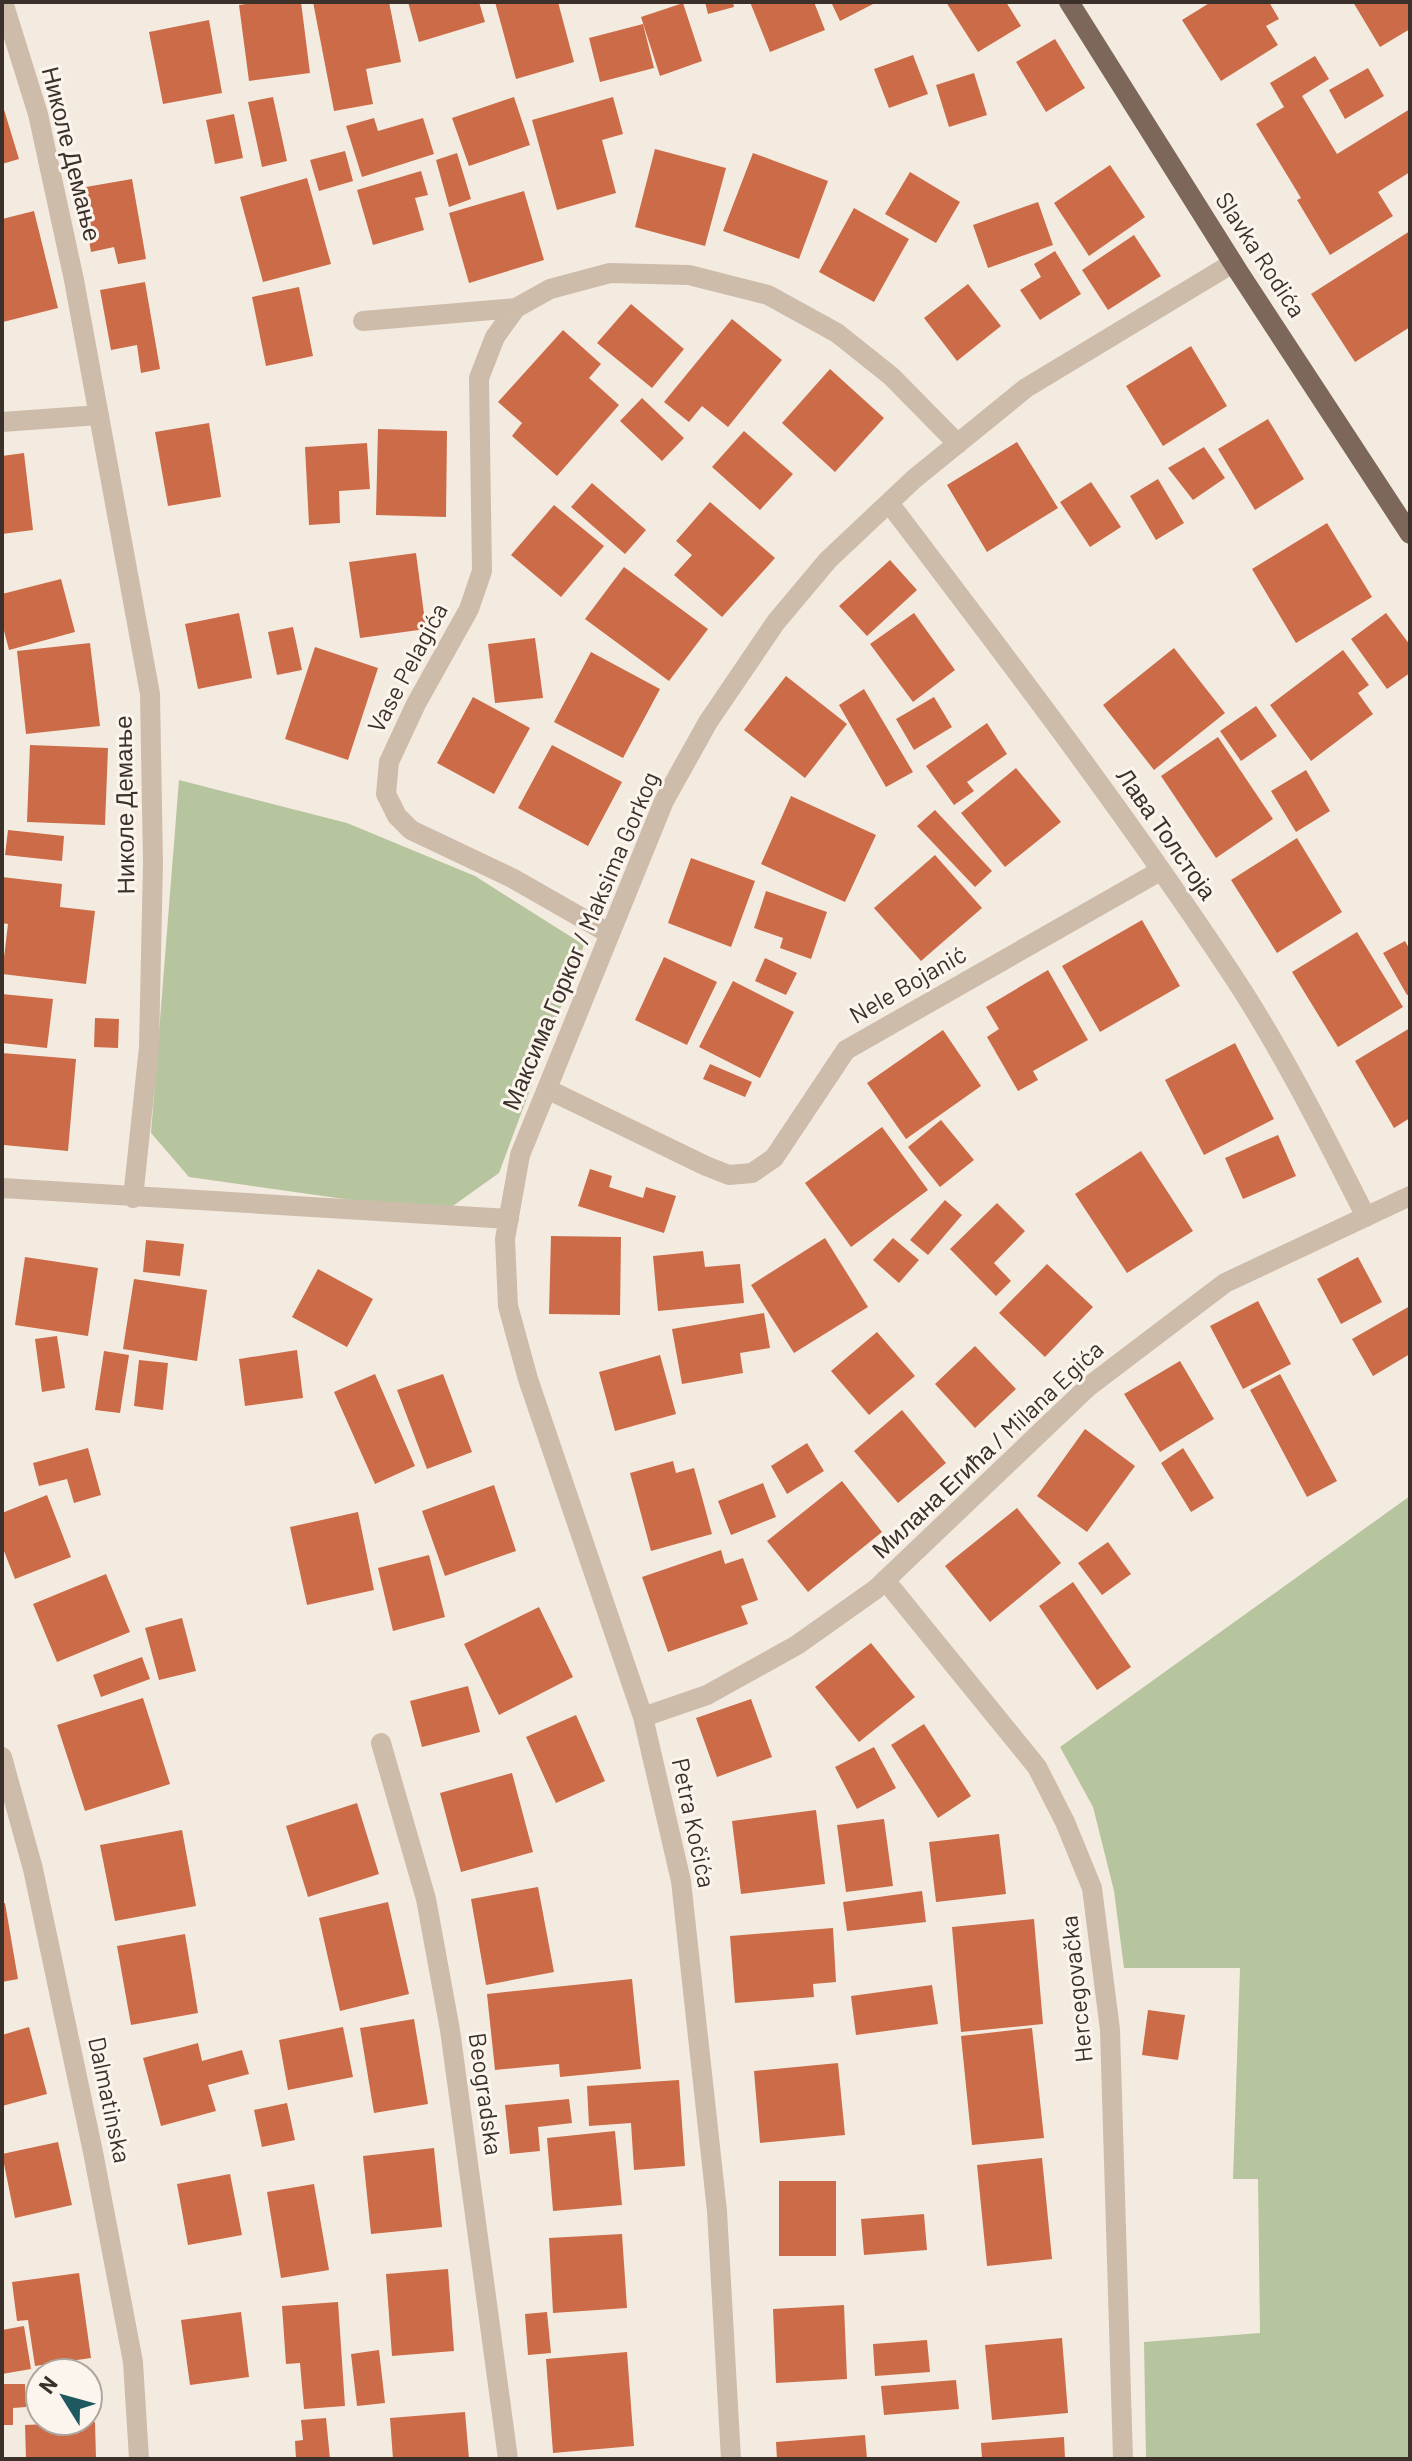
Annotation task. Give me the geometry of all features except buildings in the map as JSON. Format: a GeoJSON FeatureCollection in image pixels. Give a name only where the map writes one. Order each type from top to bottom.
{"type":"FeatureCollection","features":[{"type":"Feature","properties":{"kind":"main road","name":"Slavka Rodića"},"geometry":{"type":"LineString","coordinates":[[1069,2],[1233,263],[1410,534]]}},
{"type":"Feature","properties":{"kind":"street","name":"Николе Демање"},"geometry":{"type":"LineString","coordinates":[[3,2],[38,114],[99,415],[150,694],[153,863],[149,1047],[133,1198]]}},
{"type":"Feature","properties":{"kind":"street","name":"Максима Горког / Maksima Gorkog"},"geometry":{"type":"LineString","coordinates":[[509,1219],[520,1155],[664,801],[708,722],[776,622],[828,560],[889,503],[1026,388],[1233,263]]}},
{"type":"Feature","properties":{"kind":"street","name":"Vase Pelagića"},"geometry":{"type":"LineString","coordinates":[[363,321],[516,308],[550,289],[610,273],[689,275],[768,295],[848,341],[891,376],[958,444]]}},
{"type":"Feature","properties":{"kind":"street","name":"Vase Pelagića"},"geometry":{"type":"LineString","coordinates":[[516,308],[495,337],[479,378],[482,571],[469,609],[416,704],[389,762],[386,794],[397,816],[411,830],[512,878],[610,934]]}},
{"type":"Feature","properties":{"kind":"street"},"geometry":{"type":"LineString","coordinates":[[2,422],[99,415]]}},
{"type":"Feature","properties":{"kind":"street","name":"Лава Толстоја"},"geometry":{"type":"LineString","coordinates":[[889,503],[1067,738],[1233,975],[1318,1122],[1366,1217]]}},
{"type":"Feature","properties":{"kind":"street","name":"Nele Bojanić"},"geometry":{"type":"LineString","coordinates":[[547,1089],[706,1166],[729,1175],[752,1173],[774,1158],[846,1050],[1160,871]]}},
{"type":"Feature","properties":{"kind":"street"},"geometry":{"type":"LineString","coordinates":[[2,1188],[509,1219]]}},
{"type":"Feature","properties":{"kind":"street","name":"Милана Егића / Milana Egića"},"geometry":{"type":"LineString","coordinates":[[643,1717],[707,1695],[797,1645],[885,1580],[1088,1387],[1225,1283],[1410,1196]]}},
{"type":"Feature","properties":{"kind":"street","name":"Petra Kočića"},"geometry":{"type":"LineString","coordinates":[[509,1219],[505,1239],[508,1306],[528,1379],[643,1717],[681,1881],[717,2211],[731,2459]]}},
{"type":"Feature","properties":{"kind":"street","name":"Hercegovačka"},"geometry":{"type":"LineString","coordinates":[[885,1580],[1037,1767],[1065,1822],[1092,1888],[1110,2030],[1123,2459]]}},
{"type":"Feature","properties":{"kind":"street","name":"Beogradska"},"geometry":{"type":"LineString","coordinates":[[381,1743],[426,1899],[450,2030],[508,2459]]}},
{"type":"Feature","properties":{"kind":"street","name":"Dalmatinska"},"geometry":{"type":"LineString","coordinates":[[2,1757],[33,1869],[93,2152],[133,2362],[139,2459]]}},
{"type":"Feature","properties":{"kind":"green space"},"geometry":{"type":"Polygon","coordinates":[[[179,780],[347,823],[475,876],[584,945],[499,1173],[443,1213],[189,1177],[151,1133],[179,780]]]}},
{"type":"Feature","properties":{"kind":"green space"},"geometry":{"type":"Polygon","coordinates":[[[1410,1496],[1410,2459],[1146,2459],[1144,2342],[1260,2333],[1258,2179],[1233,2179],[1240,1968],[1124,1968],[1114,1891],[1093,1807],[1060,1747],[1410,1496]]]}}]}
